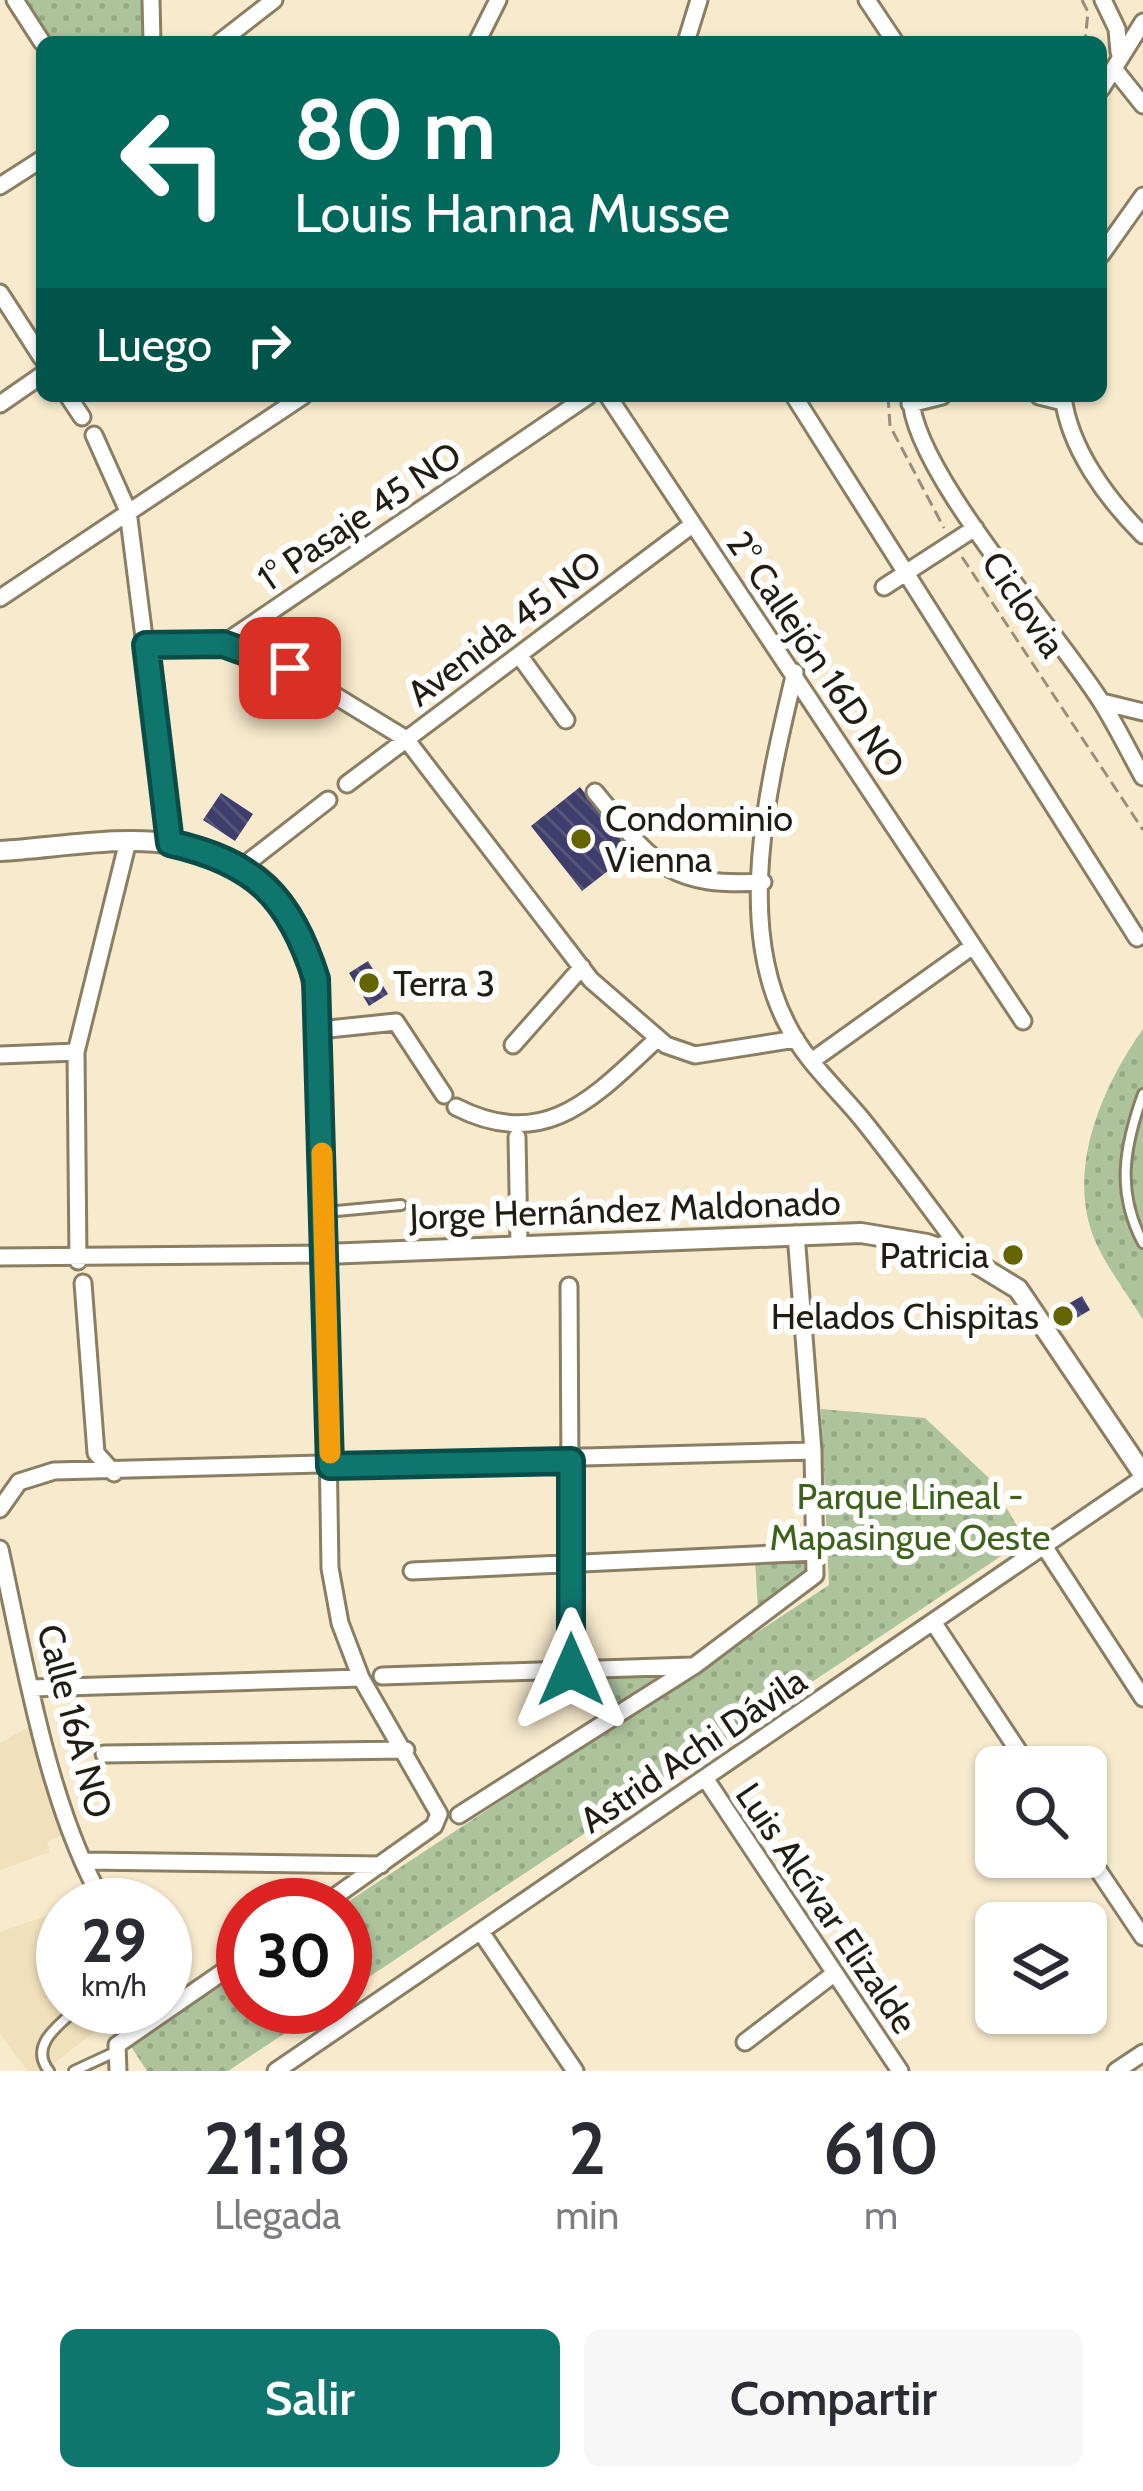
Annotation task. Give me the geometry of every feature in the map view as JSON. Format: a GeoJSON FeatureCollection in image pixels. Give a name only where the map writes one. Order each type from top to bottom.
{"type":"FeatureCollection","features":[{"type":"Feature","properties":{"kind":"street"},"geometry":{"type":"LineString","coordinates":[[15,0],[38,36]]}},
{"type":"Feature","properties":{"kind":"street"},"geometry":{"type":"LineString","coordinates":[[151,0],[152,36]]}},
{"type":"Feature","properties":{"kind":"street"},"geometry":{"type":"LineString","coordinates":[[228,36],[274,0]]}},
{"type":"Feature","properties":{"kind":"street"},"geometry":{"type":"LineString","coordinates":[[481,36],[498,0]]}},
{"type":"Feature","properties":{"kind":"street"},"geometry":{"type":"LineString","coordinates":[[688,36],[699,0]]}},
{"type":"Feature","properties":{"kind":"street"},"geometry":{"type":"LineString","coordinates":[[867,0],[891,36]]}},
{"type":"Feature","properties":{"kind":"street"},"geometry":{"type":"LineString","coordinates":[[1107,81],[1119,52],[1110,4]]}},
{"type":"Feature","properties":{"kind":"street"},"geometry":{"type":"LineString","coordinates":[[1119,52],[1143,22]]}},
{"type":"Feature","properties":{"kind":"street"},"geometry":{"type":"LineString","coordinates":[[1115,70],[1143,105]]}},
{"type":"Feature","properties":{"kind":"street"},"geometry":{"type":"LineString","coordinates":[[0,186],[36,163]]}},
{"type":"Feature","properties":{"kind":"street"},"geometry":{"type":"LineString","coordinates":[[1107,247],[1143,196]]}},
{"type":"Feature","properties":{"kind":"street"},"geometry":{"type":"LineString","coordinates":[[0,293],[36,349]]}},
{"type":"Feature","properties":{"kind":"street"},"geometry":{"type":"LineString","coordinates":[[0,404],[36,379]]}},
{"type":"Feature","properties":{"kind":"street"},"geometry":{"type":"LineString","coordinates":[[72,402],[82,417]]}},
{"type":"Feature","properties":{"kind":"street"},"geometry":{"type":"LineString","coordinates":[[0,598],[294,402]]}},
{"type":"Feature","properties":{"kind":"street","name":"1° Pasaje 45 NO"},"geometry":{"type":"LineString","coordinates":[[223,644],[579,402]]}},
{"type":"Feature","properties":{"kind":"street","name":"2° Callejón 16D NO"},"geometry":{"type":"LineString","coordinates":[[612,402],[1023,1021]]}},
{"type":"Feature","properties":{"kind":"street"},"geometry":{"type":"LineString","coordinates":[[798,402],[1137,938]]}},
{"type":"Feature","properties":{"kind":"street"},"geometry":{"type":"LineString","coordinates":[[911,402],[924,445],[975,527],[1102,702],[1143,777]]}},
{"type":"Feature","properties":{"kind":"street"},"geometry":{"type":"LineString","coordinates":[[1064,402],[1077,443],[1113,505],[1143,535]]}},
{"type":"Feature","properties":{"kind":"street"},"geometry":{"type":"LineString","coordinates":[[94,435],[128,511],[170,843]]}},
{"type":"Feature","properties":{"kind":"street","name":"Avenida 45 NO"},"geometry":{"type":"LineString","coordinates":[[146,645],[223,644],[290,668],[406,739],[692,525]]}},
{"type":"Feature","properties":{"kind":"street"},"geometry":{"type":"LineString","coordinates":[[884,587],[975,527]]}},
{"type":"Feature","properties":{"kind":"street"},"geometry":{"type":"LineString","coordinates":[[519,655],[566,720]]}},
{"type":"Feature","properties":{"kind":"street"},"geometry":{"type":"LineString","coordinates":[[795,672],[768,787],[763,882],[766,967],[796,1040],[967,1258]]}},
{"type":"Feature","properties":{"kind":"street"},"geometry":{"type":"LineString","coordinates":[[1102,702],[1143,712]]}},
{"type":"Feature","properties":{"kind":"street"},"geometry":{"type":"LineString","coordinates":[[347,784],[406,739],[582,968],[657,1039],[694,1055],[796,1040]]}},
{"type":"Feature","properties":{"kind":"street"},"geometry":{"type":"LineString","coordinates":[[595,792],[651,860],[707,882],[763,882]]}},
{"type":"Feature","properties":{"kind":"street"},"geometry":{"type":"LineString","coordinates":[[242,867],[328,800]]}},
{"type":"Feature","properties":{"kind":"street"},"geometry":{"type":"LineString","coordinates":[[0,851],[170,843],[217,854],[242,867],[277,897],[303,935],[316,979],[319,1030],[330,1568],[340,1623],[361,1678],[435,1802],[438,1819],[364,1878]]}},
{"type":"Feature","properties":{"kind":"street"},"geometry":{"type":"LineString","coordinates":[[78,1261],[76,1052],[128,845]]}},
{"type":"Feature","properties":{"kind":"street"},"geometry":{"type":"LineString","coordinates":[[814,1060],[973,946]]}},
{"type":"Feature","properties":{"kind":"street"},"geometry":{"type":"LineString","coordinates":[[512,1045],[582,968]]}},
{"type":"Feature","properties":{"kind":"street"},"geometry":{"type":"LineString","coordinates":[[319,1030],[396,1022],[450,1101],[497,1122],[542,1123],[587,1102],[657,1039]]}},
{"type":"Feature","properties":{"kind":"street"},"geometry":{"type":"LineString","coordinates":[[0,1054],[76,1052]]}},
{"type":"Feature","properties":{"kind":"street"},"geometry":{"type":"LineString","coordinates":[[517,1137],[519,1244]]}},
{"type":"Feature","properties":{"kind":"street","name":"Jorge Hernández Maldonado"},"geometry":{"type":"LineString","coordinates":[[0,1257],[78,1261],[326,1255],[861,1233],[927,1244],[967,1258],[1018,1288],[1143,1476]]}},
{"type":"Feature","properties":{"kind":"street"},"geometry":{"type":"LineString","coordinates":[[459,1815],[694,1666],[815,1575],[813,1451],[796,1234]]}},
{"type":"Feature","properties":{"kind":"street"},"geometry":{"type":"LineString","coordinates":[[82,1283],[96,1454],[114,1473]]}},
{"type":"Feature","properties":{"kind":"street"},"geometry":{"type":"LineString","coordinates":[[569,1286],[571,1670]]}},
{"type":"Feature","properties":{"kind":"street"},"geometry":{"type":"LineString","coordinates":[[0,1509],[19,1481],[54,1471],[571,1461],[813,1451]]}},
{"type":"Feature","properties":{"kind":"street","name":"Astrid Achi Dávila"},"geometry":{"type":"LineString","coordinates":[[276,2071],[302,2064],[481,1931],[1143,1476]]}},
{"type":"Feature","properties":{"kind":"street"},"geometry":{"type":"LineString","coordinates":[[1044,1546],[1143,1698]]}},
{"type":"Feature","properties":{"kind":"street","name":"Calle 16A NO"},"geometry":{"type":"LineString","coordinates":[[0,1549],[31,1688],[92,1878]]}},
{"type":"Feature","properties":{"kind":"street"},"geometry":{"type":"LineString","coordinates":[[412,1571],[817,1552]]}},
{"type":"Feature","properties":{"kind":"street"},"geometry":{"type":"LineString","coordinates":[[932,1622],[1016,1746]]}},
{"type":"Feature","properties":{"kind":"street"},"geometry":{"type":"LineString","coordinates":[[382,1676],[694,1666]]}},
{"type":"Feature","properties":{"kind":"street"},"geometry":{"type":"LineString","coordinates":[[31,1688],[361,1678]]}},
{"type":"Feature","properties":{"kind":"street"},"geometry":{"type":"LineString","coordinates":[[104,1754],[406,1750]]}},
{"type":"Feature","properties":{"kind":"street","name":"Luis Alcívar Elizalde"},"geometry":{"type":"LineString","coordinates":[[705,1778],[900,2071]]}},
{"type":"Feature","properties":{"kind":"street"},"geometry":{"type":"LineString","coordinates":[[84,1862],[383,1865]]}},
{"type":"Feature","properties":{"kind":"street"},"geometry":{"type":"LineString","coordinates":[[1103,1878],[1143,1937]]}},
{"type":"Feature","properties":{"kind":"street"},"geometry":{"type":"LineString","coordinates":[[481,1931],[575,2071]]}},
{"type":"Feature","properties":{"kind":"street"},"geometry":{"type":"LineString","coordinates":[[745,2042],[835,1973]]}},
{"type":"Feature","properties":{"kind":"street"},"geometry":{"type":"LineString","coordinates":[[118,2071],[115,2051],[135,2034]]}},
{"type":"Feature","properties":{"kind":"street"},"geometry":{"type":"LineString","coordinates":[[1116,2071],[1143,2053]]}},
{"type":"Feature","properties":{"kind":"lane"},"geometry":{"type":"LineString","coordinates":[[1143,1094],[1124,1175],[1127,1213],[1143,1243]]}},
{"type":"Feature","properties":{"kind":"lane"},"geometry":{"type":"LineString","coordinates":[[324,1212],[400,1205]]}},
{"type":"Feature","properties":{"kind":"lane"},"geometry":{"type":"LineString","coordinates":[[49,2034],[41,2061],[49,2071]]}},
{"type":"Feature","properties":{"kind":"lane"},"geometry":{"type":"LineString","coordinates":[[74,2071],[115,2051]]}},
{"type":"Feature","properties":{"kind":"path"},"geometry":{"type":"LineString","coordinates":[[1082,0],[1088,12],[1086,36]]}},
{"type":"Feature","properties":{"kind":"path","name":"Ciclovia"},"geometry":{"type":"LineString","coordinates":[[888,402],[890,426],[952,542],[1143,830]]}},
{"type":"Feature","properties":{"kind":"shaded area"},"geometry":{"type":"Polygon","coordinates":[[[30,1726],[63,1835],[47,1842],[50,1852],[0,1870],[0,1743],[30,1726]]]}},
{"type":"Feature","properties":{"kind":"shaded area"},"geometry":{"type":"Polygon","coordinates":[[[36,1919],[36,2034],[92,2034],[44,2071],[28,2071],[0,2034],[0,1932],[36,1919]]]}},
{"type":"Feature","properties":{"kind":"green space"},"geometry":{"type":"Polygon","coordinates":[[[26,0],[144,0],[145,36],[49,36],[26,0]]]}},
{"type":"Feature","properties":{"kind":"green space"},"geometry":{"type":"Polygon","coordinates":[[[1143,1029],[1143,1320],[1095,1242],[1084,1178],[1104,1099],[1143,1029]]]}},
{"type":"Feature","properties":{"kind":"green space","name":"Parque Lineal - Mapasingue Oeste"},"geometry":{"type":"Polygon","coordinates":[[[821,1409],[925,1418],[990,1479],[1025,1540],[372,1975],[372,1886],[829,1585],[821,1409]]]}},
{"type":"Feature","properties":{"kind":"green space"},"geometry":{"type":"Polygon","coordinates":[[[810,1557],[812,1572],[758,1611],[755,1558],[810,1557]]]}},
{"type":"Feature","properties":{"kind":"green space"},"geometry":{"type":"Polygon","coordinates":[[[668,1671],[598,1717],[575,1676],[668,1671]]]}},
{"type":"Feature","properties":{"kind":"green space"},"geometry":{"type":"Polygon","coordinates":[[[216,1989],[216,2034],[284,2034],[228,2071],[147,2071],[130,2045],[147,2034],[192,2034],[192,2004],[216,1989]]]}},
{"type":"Feature","properties":{"kind":"building","name":"Condominio Vienna"},"geometry":{"type":"Polygon","coordinates":[[[580,787],[631,853],[582,891],[531,826],[580,787]]]}},
{"type":"Feature","properties":{"kind":"building"},"geometry":{"type":"Polygon","coordinates":[[[221,793],[253,814],[235,841],[203,820],[221,793]]]}},
{"type":"Feature","properties":{"kind":"building","name":"Terra 3"},"geometry":{"type":"Polygon","coordinates":[[[368,961],[388,994],[369,1006],[349,973],[368,961]]]}},
{"type":"Feature","properties":{"kind":"building"},"geometry":{"type":"Polygon","coordinates":[[[1082,1296],[1090,1310],[1063,1326],[1054,1312],[1082,1296]]]}},
{"type":"Feature","properties":{"kind":"slow traffic"},"geometry":{"type":"LineString","coordinates":[[322,1153],[330,1453]]}},
{"type":"Feature","properties":{"kind":"place","name":"Condominio Vienna"},"geometry":{"type":"Point","coordinates":[581,839]}},
{"type":"Feature","properties":{"kind":"place","name":"Terra 3"},"geometry":{"type":"Point","coordinates":[369,983]}},
{"type":"Feature","properties":{"kind":"place","name":"Patricia"},"geometry":{"type":"Point","coordinates":[1013,1255]}},
{"type":"Feature","properties":{"kind":"place","name":"Helados Chispitas"},"geometry":{"type":"Point","coordinates":[1063,1316]}},
{"type":"Feature","properties":{"kind":"route"},"geometry":{"type":"LineString","coordinates":[[290,668],[223,644],[146,645],[170,843],[217,854],[242,867],[277,897],[303,935],[316,979],[330,1466],[571,1461],[571,1670]]}}]}
